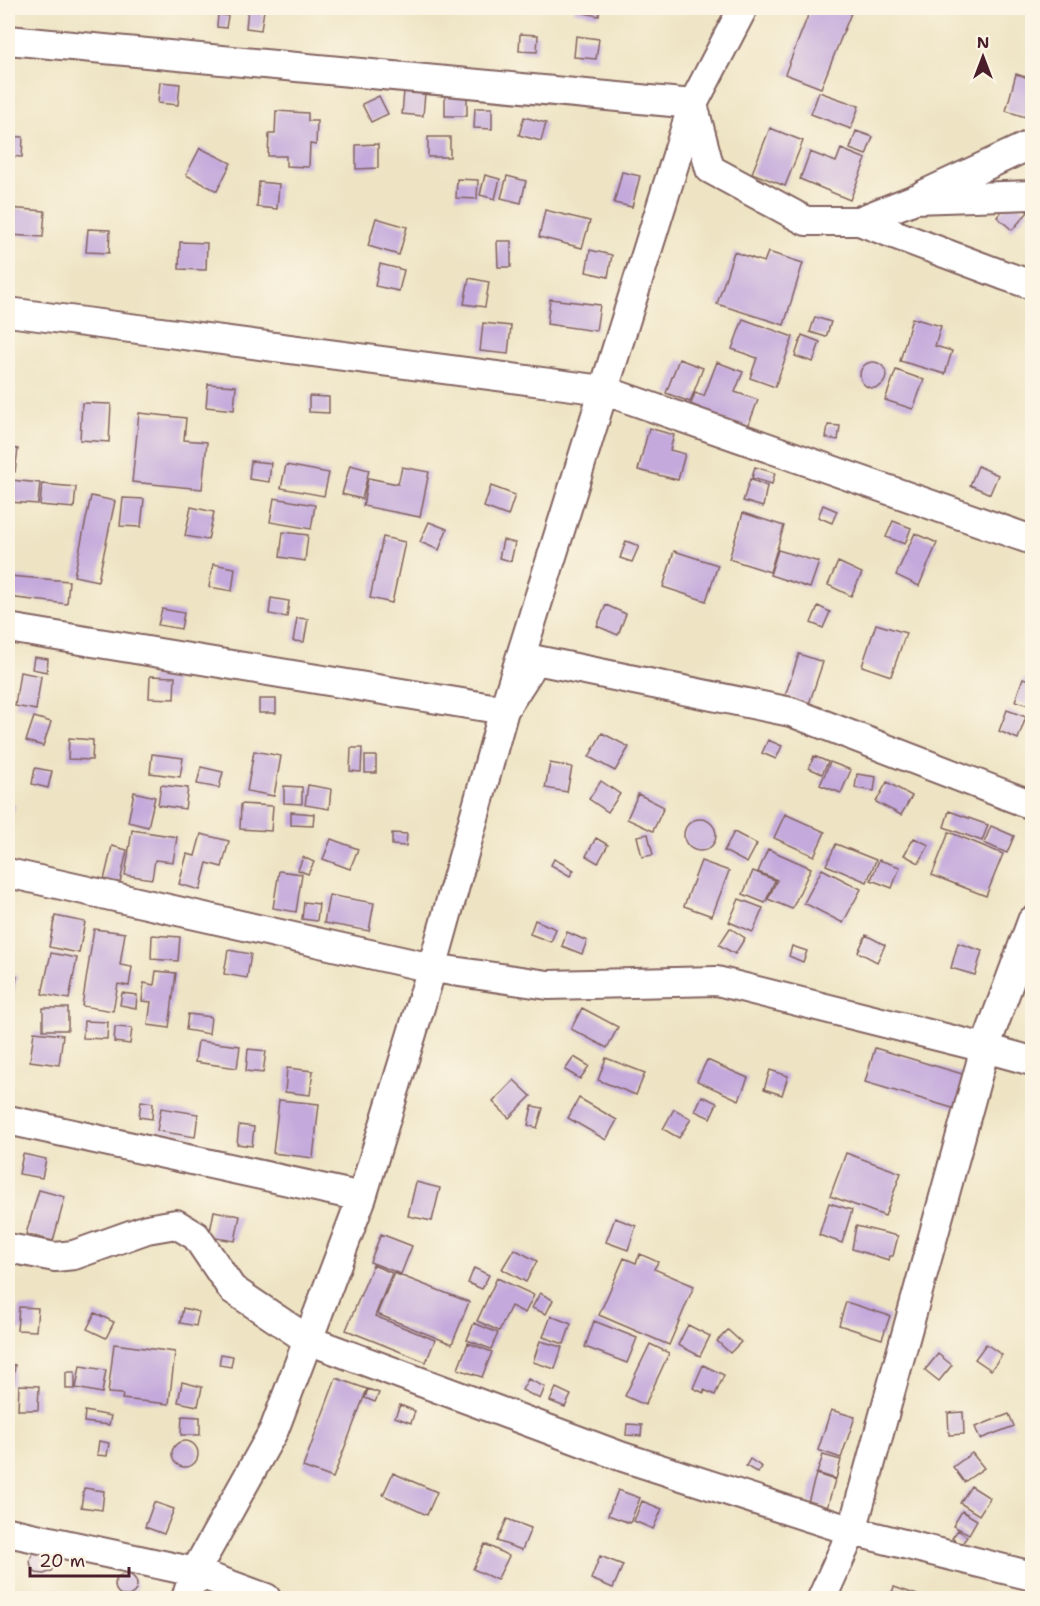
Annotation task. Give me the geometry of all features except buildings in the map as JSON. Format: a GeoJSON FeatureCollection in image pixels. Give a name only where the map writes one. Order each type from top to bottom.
{"type":"FeatureCollection","features":[{"type":"Feature","properties":{"kind":"street"},"geometry":{"type":"LineString","coordinates":[[186,1599],[195,1572],[274,1430],[362,1197],[432,968],[504,710],[693,104],[743,8]]}},
{"type":"Feature","properties":{"kind":"street"},"geometry":{"type":"LineString","coordinates":[[8,40],[693,104]]}},
{"type":"Feature","properties":{"kind":"street"},"geometry":{"type":"LineString","coordinates":[[693,104],[710,170],[806,221],[859,221],[1032,285]]}},
{"type":"Feature","properties":{"kind":"street"},"geometry":{"type":"LineString","coordinates":[[859,221],[915,199],[1032,144]]}},
{"type":"Feature","properties":{"kind":"street"},"geometry":{"type":"LineString","coordinates":[[915,199],[1032,195]]}},
{"type":"Feature","properties":{"kind":"street"},"geometry":{"type":"LineString","coordinates":[[8,312],[603,390],[1032,540]]}},
{"type":"Feature","properties":{"kind":"street"},"geometry":{"type":"LineString","coordinates":[[8,628],[504,710]]}},
{"type":"Feature","properties":{"kind":"street"},"geometry":{"type":"LineString","coordinates":[[504,710],[536,660],[791,712],[1032,805]]}},
{"type":"Feature","properties":{"kind":"street"},"geometry":{"type":"LineString","coordinates":[[8,873],[432,968],[548,985],[717,981],[1032,1061]]}},
{"type":"Feature","properties":{"kind":"street"},"geometry":{"type":"LineString","coordinates":[[822,1599],[852,1531],[985,1048],[1032,921]]}},
{"type":"Feature","properties":{"kind":"street"},"geometry":{"type":"LineString","coordinates":[[8,1120],[362,1197]]}},
{"type":"Feature","properties":{"kind":"street"},"geometry":{"type":"LineString","coordinates":[[8,1248],[55,1257],[74,1255],[147,1229],[176,1224],[196,1236],[232,1288],[308,1340],[623,1457],[852,1531],[1032,1576]]}},
{"type":"Feature","properties":{"kind":"street"},"geometry":{"type":"LineString","coordinates":[[8,1532],[195,1572],[266,1599]]}}]}
